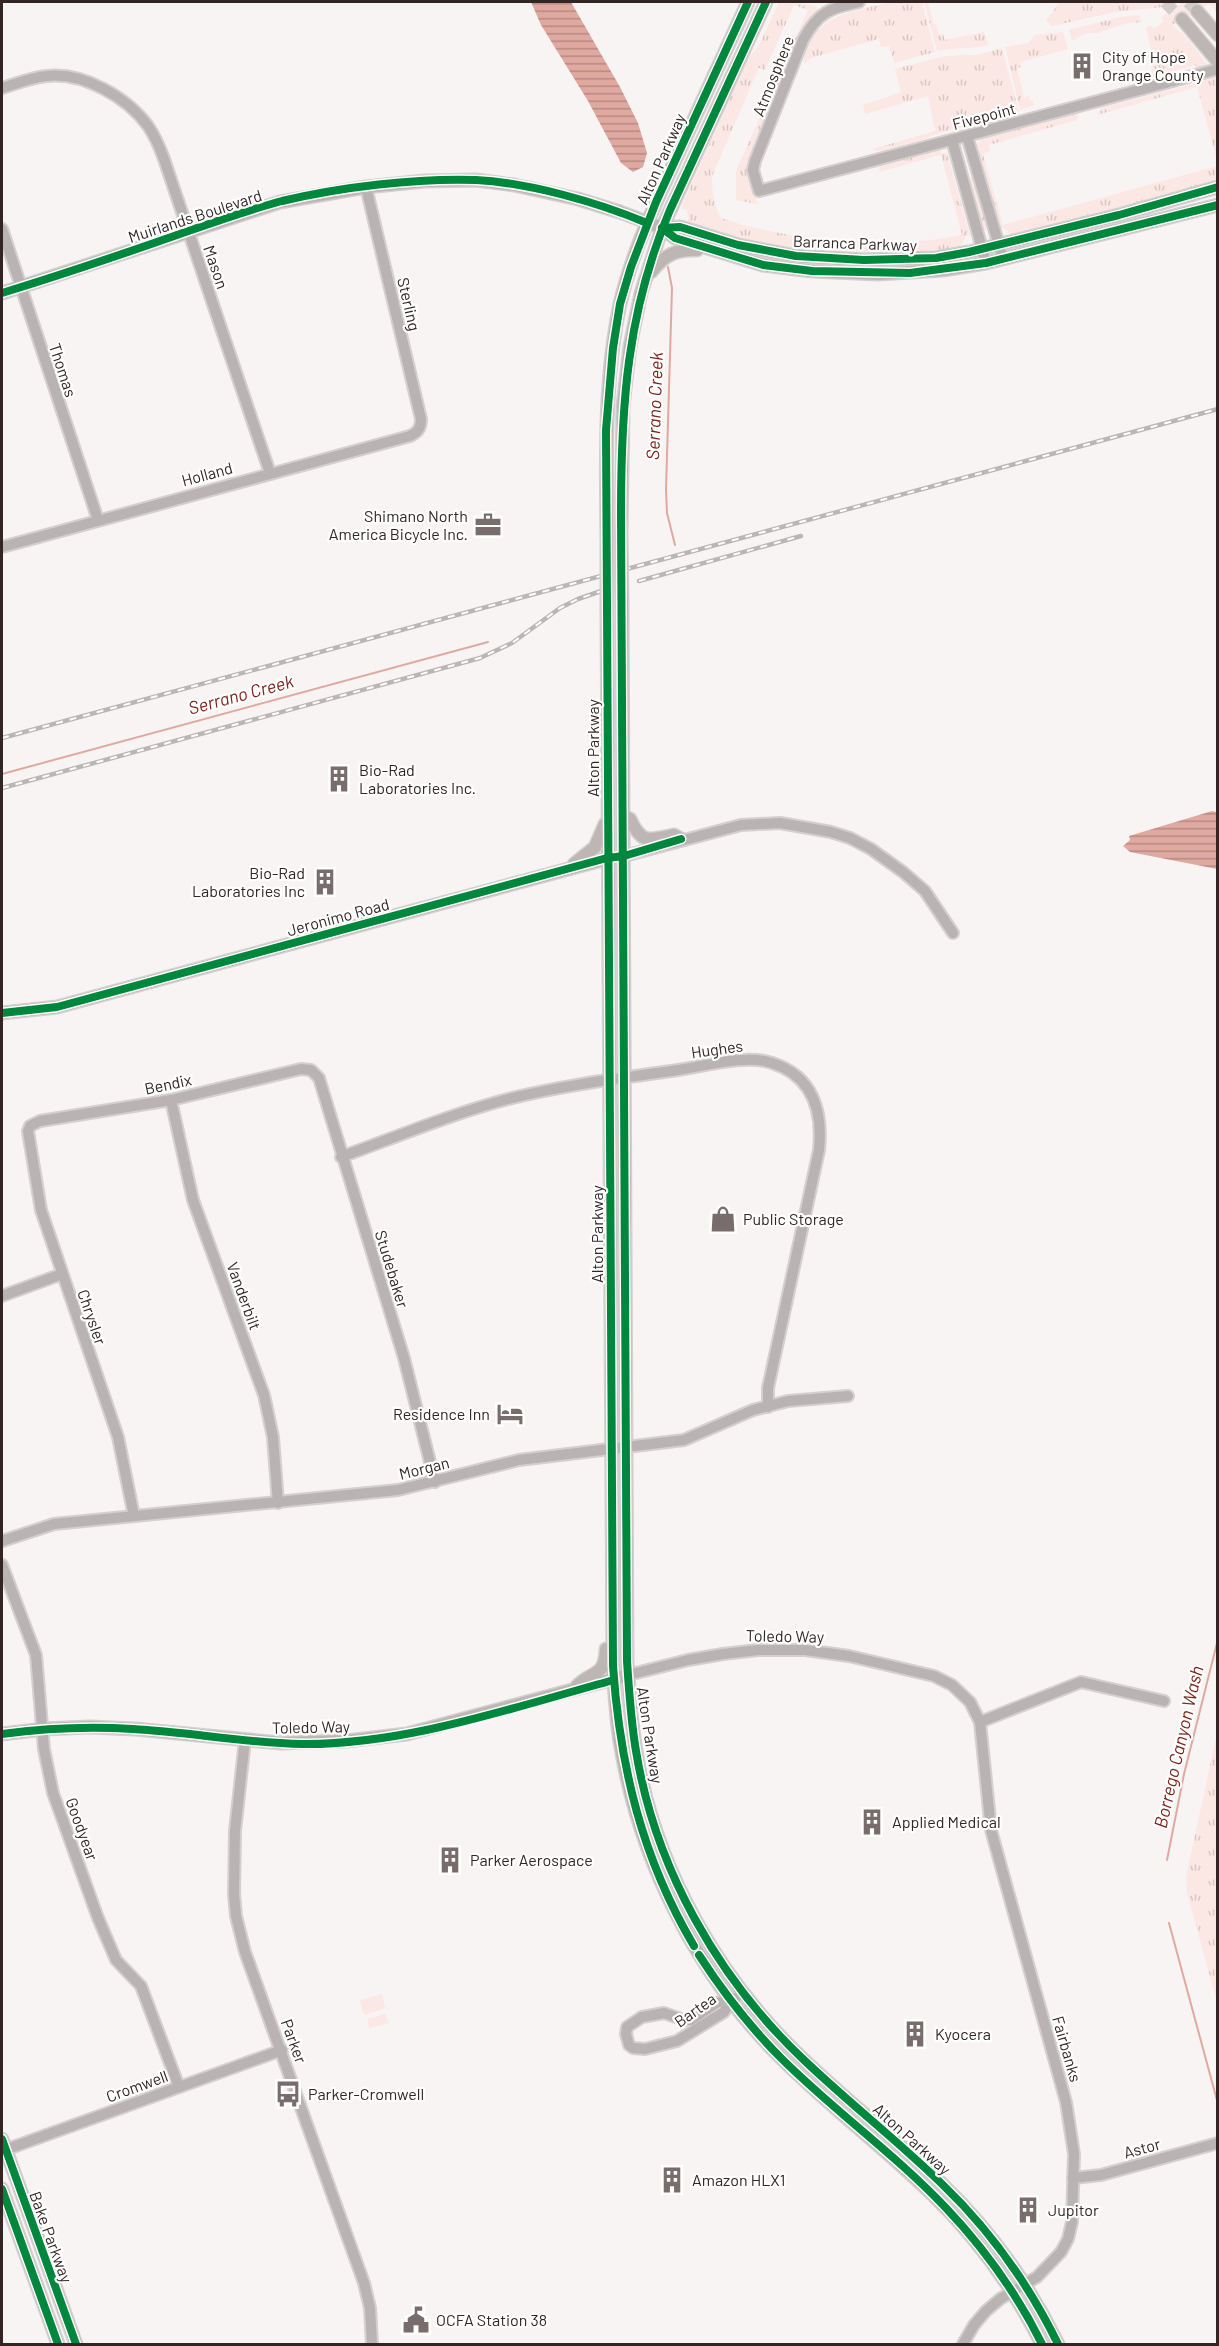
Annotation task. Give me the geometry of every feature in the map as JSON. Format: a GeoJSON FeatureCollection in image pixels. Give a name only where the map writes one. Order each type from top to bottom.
{"type":"FeatureCollection","features":[{"type":"Feature","properties":{"kind":"main road","name":"Alton Parkway"},"geometry":{"type":"LineString","coordinates":[[748,2],[647,223],[625,285],[613,348],[606,430],[612,1607],[618,1725],[625,1767],[646,1842],[683,1927],[715,1980],[782,2059],[946,2208],[980,2247],[1012,2292],[1042,2344]]}},
{"type":"Feature","properties":{"kind":"main road","name":"Alton Parkway"},"geometry":{"type":"LineString","coordinates":[[766,2],[662,228],[633,330],[622,406],[628,1675],[636,1753],[661,1842],[694,1918],[722,1963],[775,2031],[805,2061],[957,2198],[991,2238],[1024,2284],[1058,2344]]}},
{"type":"Feature","properties":{"kind":"main road"},"geometry":{"type":"LineString","coordinates":[[1197,11],[1218,35]]}},
{"type":"Feature","properties":{"kind":"main road"},"geometry":{"type":"LineString","coordinates":[[1182,19],[1218,62]]}},
{"type":"Feature","properties":{"kind":"main road","name":"Muirlands Boulevard"},"geometry":{"type":"LineString","coordinates":[[2,293],[280,202],[366,187],[476,180],[578,199],[662,228]]}},
{"type":"Feature","properties":{"kind":"main road","name":"Barranca Parkway"},"geometry":{"type":"LineString","coordinates":[[662,228],[680,226],[738,245],[786,254],[864,260],[936,258],[999,245],[1218,187]]}},
{"type":"Feature","properties":{"kind":"main road","name":"Barranca Parkway"},"geometry":{"type":"LineString","coordinates":[[662,228],[675,238],[763,265],[839,273],[910,273],[986,263],[1218,205]]}},
{"type":"Feature","properties":{"kind":"main road"},"geometry":{"type":"LineString","coordinates":[[646,278],[661,259],[669,253],[682,249],[710,250]]}},
{"type":"Feature","properties":{"kind":"main road"},"geometry":{"type":"LineString","coordinates":[[624,816],[630,819],[637,832],[645,839],[652,840],[674,835],[681,839]]}},
{"type":"Feature","properties":{"kind":"main road"},"geometry":{"type":"LineString","coordinates":[[570,867],[595,847],[607,818]]}},
{"type":"Feature","properties":{"kind":"main road","name":"Jeronimo Road"},"geometry":{"type":"LineString","coordinates":[[2,1013],[57,1007],[570,867],[624,856]]}},
{"type":"Feature","properties":{"kind":"main road"},"geometry":{"type":"LineString","coordinates":[[572,1691],[582,1681],[598,1673],[605,1661],[607,1618],[612,1607]]}},
{"type":"Feature","properties":{"kind":"main road","name":"Toledo Way"},"geometry":{"type":"LineString","coordinates":[[2,1734],[90,1727],[303,1744],[390,1737],[628,1675]]}},
{"type":"Feature","properties":{"kind":"main road","name":"Bake Parkway"},"geometry":{"type":"LineString","coordinates":[[3,2146],[76,2344]]}},
{"type":"Feature","properties":{"kind":"main road","name":"Bake Parkway"},"geometry":{"type":"LineString","coordinates":[[2,2189],[58,2344]]}},
{"type":"Feature","properties":{"kind":"street"},"geometry":{"type":"LineString","coordinates":[[820,2],[832,7],[859,2]]}},
{"type":"Feature","properties":{"kind":"street","name":"Atmosphere"},"geometry":{"type":"LineString","coordinates":[[759,191],[753,170],[770,122],[810,26],[832,7]]}},
{"type":"Feature","properties":{"kind":"street","name":"Fivepoint"},"geometry":{"type":"LineString","coordinates":[[759,191],[1218,69]]}},
{"type":"Feature","properties":{"kind":"street","name":"Mason"},"geometry":{"type":"LineString","coordinates":[[2,88],[43,76],[70,77],[93,84],[122,102],[148,125],[157,142],[270,473]]}},
{"type":"Feature","properties":{"kind":"street"},"geometry":{"type":"LineString","coordinates":[[967,136],[1003,259]]}},
{"type":"Feature","properties":{"kind":"street"},"geometry":{"type":"LineString","coordinates":[[952,140],[986,263]]}},
{"type":"Feature","properties":{"kind":"street"},"geometry":{"type":"LineString","coordinates":[[962,176],[977,171]]}},
{"type":"Feature","properties":{"kind":"street","name":"Sterling"},"geometry":{"type":"LineString","coordinates":[[366,187],[421,419],[419,429]]}},
{"type":"Feature","properties":{"kind":"street","name":"Thomas"},"geometry":{"type":"LineString","coordinates":[[2,229],[98,520]]}},
{"type":"Feature","properties":{"kind":"street","name":"Holland"},"geometry":{"type":"LineString","coordinates":[[2,547],[410,436],[419,429]]}},
{"type":"Feature","properties":{"kind":"street","name":"Jeronimo Road"},"geometry":{"type":"LineString","coordinates":[[624,856],[681,839],[741,825],[780,823],[831,832],[850,838],[871,849],[924,891],[953,933]]}},
{"type":"Feature","properties":{"kind":"street","name":"Hughes"},"geometry":{"type":"LineString","coordinates":[[341,1157],[507,1100],[610,1080],[757,1059],[787,1069],[801,1080],[812,1095],[819,1110],[821,1129],[819,1150],[768,1388],[768,1407]]}},
{"type":"Feature","properties":{"kind":"street","name":"Bendix"},"geometry":{"type":"LineString","coordinates":[[30,1126],[40,1121],[171,1100],[301,1069],[311,1070]]}},
{"type":"Feature","properties":{"kind":"street","name":"Studebaker"},"geometry":{"type":"LineString","coordinates":[[311,1070],[319,1078],[341,1157],[404,1358],[435,1482]]}},
{"type":"Feature","properties":{"kind":"street","name":"Vanderbilt"},"geometry":{"type":"LineString","coordinates":[[171,1100],[193,1200],[264,1395],[273,1437],[278,1503]]}},
{"type":"Feature","properties":{"kind":"street","name":"Chrysler"},"geometry":{"type":"LineString","coordinates":[[30,1126],[27,1137],[41,1207],[118,1437],[134,1516]]}},
{"type":"Feature","properties":{"kind":"street"},"geometry":{"type":"LineString","coordinates":[[2,1296],[62,1274]]}},
{"type":"Feature","properties":{"kind":"street","name":"Morgan"},"geometry":{"type":"LineString","coordinates":[[2,1540],[53,1524],[398,1491],[519,1460],[684,1440],[753,1410],[799,1399],[848,1396]]}},
{"type":"Feature","properties":{"kind":"street","name":"Goodyear"},"geometry":{"type":"LineString","coordinates":[[2,1565],[36,1655],[44,1749],[53,1793],[98,1918],[116,1960],[141,1986],[179,2087]]}},
{"type":"Feature","properties":{"kind":"street","name":"Toledo Way"},"geometry":{"type":"LineString","coordinates":[[628,1675],[723,1654],[758,1650],[805,1650],[849,1656],[934,1676],[952,1685],[970,1702],[980,1722]]}},
{"type":"Feature","properties":{"kind":"street"},"geometry":{"type":"LineString","coordinates":[[980,1722],[1081,1682],[1164,1701]]}},
{"type":"Feature","properties":{"kind":"street","name":"Fairbanks"},"geometry":{"type":"LineString","coordinates":[[963,2344],[974,2325],[986,2312],[1037,2277],[1053,2261],[1068,2239],[1072,2222],[1072,2130],[991,1830],[980,1722]]}},
{"type":"Feature","properties":{"kind":"street","name":"Parker"},"geometry":{"type":"LineString","coordinates":[[244,1740],[236,1831],[234,1894],[236,1916],[246,1952],[364,2283],[370,2308],[372,2344]]}},
{"type":"Feature","properties":{"kind":"street","name":"Bartea"},"geometry":{"type":"LineString","coordinates":[[731,2000],[724,2012],[677,2040],[645,2049],[628,2045],[627,2027],[642,2017],[664,2013],[691,2020],[716,2003],[745,1995]]}},
{"type":"Feature","properties":{"kind":"street","name":"Cromwell"},"geometry":{"type":"LineString","coordinates":[[3,2146],[282,2050]]}},
{"type":"Feature","properties":{"kind":"street","name":"Astor"},"geometry":{"type":"LineString","coordinates":[[1073,2178],[1101,2175],[1218,2143]]}},
{"type":"Feature","properties":{"kind":"green space"},"geometry":{"type":"Polygon","coordinates":[[[779,2],[804,4],[819,9],[802,30],[778,85],[749,165],[757,204],[736,200],[736,171],[808,10],[794,5],[765,70],[759,68],[712,176],[716,207],[721,218],[777,232],[841,241],[905,242],[962,235],[941,155],[879,172],[880,165],[940,149],[941,153],[947,153],[970,235],[966,236],[958,250],[937,253],[837,255],[784,248],[687,223],[689,219],[686,209],[681,209],[685,199],[747,60],[759,45],[779,2]]]}},
{"type":"Feature","properties":{"kind":"green space"},"geometry":{"type":"Polygon","coordinates":[[[891,2],[922,2],[935,52],[894,63],[889,46],[881,47],[879,39],[811,58],[804,64],[807,47],[822,27],[854,11],[891,2]]]}},
{"type":"Feature","properties":{"kind":"green space"},"geometry":{"type":"Polygon","coordinates":[[[924,2],[928,2],[934,25],[936,24],[939,35],[943,34],[945,40],[984,32],[988,45],[937,51],[924,2]]]}},
{"type":"Feature","properties":{"kind":"green space"},"geometry":{"type":"Polygon","coordinates":[[[1060,2],[1172,2],[1163,7],[1115,12],[1052,26],[1046,21],[1060,2]]]}},
{"type":"Feature","properties":{"kind":"green space"},"geometry":{"type":"Polygon","coordinates":[[[1182,2],[1217,2],[1217,13],[1210,4],[1172,25],[1189,40],[1217,77],[1217,160],[1197,87],[1097,115],[1101,108],[1205,81],[1195,65],[1151,78],[1152,54],[1146,28],[1150,25],[1154,29],[1164,21],[1161,17],[1176,9],[1182,2]]]}},
{"type":"Feature","properties":{"kind":"green space"},"geometry":{"type":"Polygon","coordinates":[[[1139,15],[1141,22],[1124,24],[1098,33],[1086,33],[1072,41],[1069,30],[1120,17],[1139,15]]]}},
{"type":"Feature","properties":{"kind":"green space"},"geometry":{"type":"Polygon","coordinates":[[[1063,32],[1068,49],[1020,62],[1021,67],[1017,68],[1024,97],[1029,96],[1034,105],[1020,110],[1005,47],[1029,43],[1035,35],[1063,32]]]}},
{"type":"Feature","properties":{"kind":"green space"},"geometry":{"type":"Polygon","coordinates":[[[1002,48],[1019,112],[936,134],[894,149],[878,151],[873,149],[935,131],[928,96],[865,114],[863,105],[901,92],[895,69],[945,56],[977,55],[1002,48]]]}},
{"type":"Feature","properties":{"kind":"green space"},"geometry":{"type":"Polygon","coordinates":[[[1078,112],[1077,120],[989,145],[990,151],[983,154],[1003,225],[1217,166],[1217,183],[1012,235],[1004,228],[997,228],[975,146],[981,141],[979,139],[1078,112]]]}},
{"type":"Feature","properties":{"kind":"green space"},"geometry":{"type":"Polygon","coordinates":[[[971,177],[975,178],[987,227],[985,231],[969,181],[971,177]]]}},
{"type":"Feature","properties":{"kind":"green space"},"geometry":{"type":"Polygon","coordinates":[[[1217,1733],[1218,2002],[1187,1893],[1186,1877],[1217,1733]]]}},
{"type":"Feature","properties":{"kind":"green space"},"geometry":{"type":"Polygon","coordinates":[[[382,1994],[385,2008],[365,2015],[361,2000],[382,1994]]]}},
{"type":"Feature","properties":{"kind":"green space"},"geometry":{"type":"Polygon","coordinates":[[[385,2014],[389,2023],[369,2028],[368,2019],[385,2014]]]}},
{"type":"Feature","properties":{"kind":"shaded area"},"geometry":{"type":"Polygon","coordinates":[[[531,2],[571,2],[638,123],[647,153],[643,167],[633,172],[621,163],[588,101],[541,25],[531,2]]]}},
{"type":"Feature","properties":{"kind":"shaded area"},"geometry":{"type":"Polygon","coordinates":[[[1212,811],[1217,812],[1217,869],[1130,852],[1123,846],[1130,840],[1129,836],[1212,811]]]}},
{"type":"Feature","properties":{"kind":"waterway","name":"Serrano Creek"},"geometry":{"type":"LineString","coordinates":[[668,267],[672,288],[666,489],[667,513],[675,545]]}},
{"type":"Feature","properties":{"kind":"waterway","name":"Serrano Creek"},"geometry":{"type":"LineString","coordinates":[[2,774],[488,642]]}},
{"type":"Feature","properties":{"kind":"waterway","name":"Borrego Canyon Wash"},"geometry":{"type":"LineString","coordinates":[[1167,1860],[1184,1774],[1218,1639]]}},
{"type":"Feature","properties":{"kind":"waterway","name":"Borrego Canyon Wash"},"geometry":{"type":"LineString","coordinates":[[1169,1923],[1218,2104]]}},
{"type":"Feature","properties":{"kind":"tunnel"},"geometry":{"type":"LineString","coordinates":[[1165,2],[1182,19]]}},
{"type":"Feature","properties":{"kind":"tunnel"},"geometry":{"type":"LineString","coordinates":[[1188,2],[1197,11]]}},
{"type":"Feature","properties":{"kind":"railway"},"geometry":{"type":"LineString","coordinates":[[2,738],[1218,409]]}},
{"type":"Feature","properties":{"kind":"railway"},"geometry":{"type":"LineString","coordinates":[[639,581],[801,536]]}},
{"type":"Feature","properties":{"kind":"railway"},"geometry":{"type":"LineString","coordinates":[[2,788],[480,658],[512,643],[560,608],[610,588]]}},
{"type":"Feature","properties":{"kind":"cycle path"},"geometry":{"type":"LineString","coordinates":[[694,1946],[660,1879],[637,1811],[621,1740],[613,1666],[606,430],[613,348],[620,304],[631,267],[656,202],[748,2]]}},
{"type":"Feature","properties":{"kind":"cycle path"},"geometry":{"type":"LineString","coordinates":[[766,2],[670,210],[656,248],[644,285],[636,322],[625,396],[621,513],[627,1661],[633,1729],[645,1795],[658,1837],[675,1879],[718,1957],[744,1994],[804,2060],[925,2168],[976,2220],[1021,2280],[1058,2344]]}},
{"type":"Feature","properties":{"kind":"cycle path"},"geometry":{"type":"LineString","coordinates":[[2,293],[266,205],[379,184],[429,180],[476,180],[518,185],[563,195],[647,223]]}},
{"type":"Feature","properties":{"kind":"cycle path"},"geometry":{"type":"LineString","coordinates":[[662,228],[680,227],[738,245],[796,256],[864,260],[936,258],[1119,215],[1218,187]]}},
{"type":"Feature","properties":{"kind":"cycle path"},"geometry":{"type":"LineString","coordinates":[[662,228],[675,238],[763,265],[812,271],[910,273],[986,263],[1218,205]]}},
{"type":"Feature","properties":{"kind":"cycle path"},"geometry":{"type":"LineString","coordinates":[[2,1013],[57,1007],[681,839]]}},
{"type":"Feature","properties":{"kind":"cycle path"},"geometry":{"type":"LineString","coordinates":[[2,1734],[51,1729],[100,1728],[154,1730],[281,1743],[341,1743],[460,1723],[614,1680]]}},
{"type":"Feature","properties":{"kind":"cycle path"},"geometry":{"type":"LineString","coordinates":[[699,1955],[737,2009],[781,2058],[906,2169],[960,2223],[1011,2290],[1042,2344]]}},
{"type":"Feature","properties":{"kind":"cycle path"},"geometry":{"type":"LineString","coordinates":[[2,2139],[76,2344]]}},
{"type":"Feature","properties":{"kind":"cycle path"},"geometry":{"type":"LineString","coordinates":[[2,2189],[58,2344]]}},
{"type":"Feature","properties":{"kind":"place","name":"City of Hope Orange County"},"geometry":{"type":"Point","coordinates":[1082,66]}},
{"type":"Feature","properties":{"kind":"place","name":"Shimano North America Bicycle Inc."},"geometry":{"type":"Point","coordinates":[488,525]}},
{"type":"Feature","properties":{"kind":"place","name":"Bio-Rad Laboratories Inc."},"geometry":{"type":"Point","coordinates":[339,779]}},
{"type":"Feature","properties":{"kind":"place","name":"Bio-Rad Laboratories Inc"},"geometry":{"type":"Point","coordinates":[325,882]}},
{"type":"Feature","properties":{"kind":"place","name":"Public Storage"},"geometry":{"type":"Point","coordinates":[723,1219]}},
{"type":"Feature","properties":{"kind":"place","name":"Residence Inn"},"geometry":{"type":"Point","coordinates":[510,1414]}},
{"type":"Feature","properties":{"kind":"place","name":"Applied Medical"},"geometry":{"type":"Point","coordinates":[872,1822]}},
{"type":"Feature","properties":{"kind":"place","name":"Parker Aerospace"},"geometry":{"type":"Point","coordinates":[450,1860]}},
{"type":"Feature","properties":{"kind":"place","name":"Kyocera"},"geometry":{"type":"Point","coordinates":[915,2034]}},
{"type":"Feature","properties":{"kind":"place","name":"Parker-Cromwell"},"geometry":{"type":"Point","coordinates":[288,2094]}},
{"type":"Feature","properties":{"kind":"place","name":"Amazon HLX1"},"geometry":{"type":"Point","coordinates":[672,2180]}},
{"type":"Feature","properties":{"kind":"place","name":"Jupitor"},"geometry":{"type":"Point","coordinates":[1028,2210]}},
{"type":"Feature","properties":{"kind":"place","name":"OCFA Station 38"},"geometry":{"type":"Point","coordinates":[416,2320]}}]}
